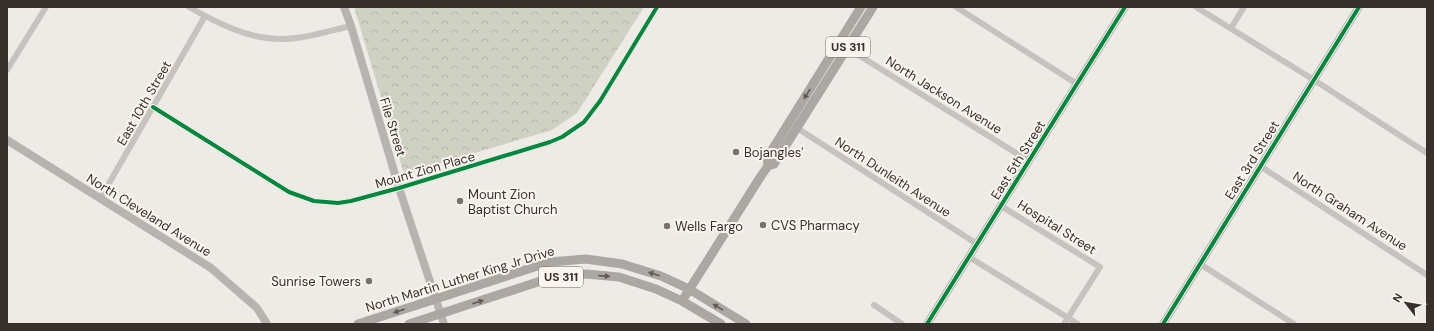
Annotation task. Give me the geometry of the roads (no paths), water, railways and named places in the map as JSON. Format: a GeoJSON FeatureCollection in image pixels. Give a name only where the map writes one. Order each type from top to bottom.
{"type":"FeatureCollection","features":[{"type":"Feature","properties":{"kind":"main road","name":"US 311"},"geometry":{"type":"LineString","coordinates":[[768,166],[767,158],[861,7]]}},
{"type":"Feature","properties":{"kind":"main road","name":"US 311"},"geometry":{"type":"LineString","coordinates":[[682,301],[768,166],[774,164],[873,7]]}},
{"type":"Feature","properties":{"kind":"main road","name":"North Martin Luther King Jr Drive"},"geometry":{"type":"LineString","coordinates":[[358,324],[550,262],[586,258],[622,264],[661,276],[689,289],[746,324]]}},
{"type":"Feature","properties":{"kind":"main road","name":"North Martin Luther King Jr Drive"},"geometry":{"type":"LineString","coordinates":[[409,324],[553,277],[586,274],[619,277],[656,288],[682,301],[721,324]]}},
{"type":"Feature","properties":{"kind":"street"},"geometry":{"type":"LineString","coordinates":[[7,70],[46,7]]}},
{"type":"Feature","properties":{"kind":"street"},"geometry":{"type":"LineString","coordinates":[[189,7],[233,29],[255,36],[269,38],[295,38],[351,26]]}},
{"type":"Feature","properties":{"kind":"street","name":"File Street"},"geometry":{"type":"LineString","coordinates":[[344,7],[399,188],[436,299]]}},
{"type":"Feature","properties":{"kind":"street","name":"Mount Zion Place"},"geometry":{"type":"LineString","coordinates":[[153,107],[289,192],[314,201],[338,203],[351,201],[550,142],[574,130],[588,118],[600,101],[657,7]]}},
{"type":"Feature","properties":{"kind":"street"},"geometry":{"type":"LineString","coordinates":[[956,7],[1077,84]]}},
{"type":"Feature","properties":{"kind":"street","name":"East 5th Street"},"geometry":{"type":"LineString","coordinates":[[927,324],[1125,7]]}},
{"type":"Feature","properties":{"kind":"street"},"geometry":{"type":"LineString","coordinates":[[1196,7],[1314,80],[1427,153]]}},
{"type":"Feature","properties":{"kind":"street"},"geometry":{"type":"LineString","coordinates":[[1231,28],[1244,7]]}},
{"type":"Feature","properties":{"kind":"street","name":"East 3rd Street"},"geometry":{"type":"LineString","coordinates":[[1163,324],[1359,7]]}},
{"type":"Feature","properties":{"kind":"street","name":"East 10th Street"},"geometry":{"type":"LineString","coordinates":[[100,199],[205,16]]}},
{"type":"Feature","properties":{"kind":"street","name":"North Jackson Avenue"},"geometry":{"type":"LineString","coordinates":[[847,48],[1029,161]]}},
{"type":"Feature","properties":{"kind":"street","name":"North Dunleith Avenue"},"geometry":{"type":"LineString","coordinates":[[797,128],[977,244]]}},
{"type":"Feature","properties":{"kind":"street","name":"North Cleveland Avenue"},"geometry":{"type":"LineString","coordinates":[[7,140],[221,275],[257,308],[267,324]]}},
{"type":"Feature","properties":{"kind":"street","name":"North Graham Avenue"},"geometry":{"type":"LineString","coordinates":[[1260,166],[1427,275]]}},
{"type":"Feature","properties":{"kind":"street","name":"Hospital Street"},"geometry":{"type":"LineString","coordinates":[[1001,206],[1100,267],[1068,318]]}},
{"type":"Feature","properties":{"kind":"street"},"geometry":{"type":"LineString","coordinates":[[969,257],[1078,324]]}},
{"type":"Feature","properties":{"kind":"street"},"geometry":{"type":"LineString","coordinates":[[1200,264],[1294,324]]}},
{"type":"Feature","properties":{"kind":"street"},"geometry":{"type":"LineString","coordinates":[[436,299],[444,324]]}},
{"type":"Feature","properties":{"kind":"street"},"geometry":{"type":"LineString","coordinates":[[874,305],[902,324]]}},
{"type":"Feature","properties":{"kind":"street"},"geometry":{"type":"LineString","coordinates":[[1064,324],[1068,318]]}},
{"type":"Feature","properties":{"kind":"place","name":"Bojangles'"},"geometry":{"type":"Point","coordinates":[736,152]}},
{"type":"Feature","properties":{"kind":"place","name":"Mount Zion Baptist Church"},"geometry":{"type":"Point","coordinates":[460,201]}},
{"type":"Feature","properties":{"kind":"place","name":"CVS Pharmacy"},"geometry":{"type":"Point","coordinates":[763,225]}},
{"type":"Feature","properties":{"kind":"place","name":"Wells Fargo"},"geometry":{"type":"Point","coordinates":[667,226]}},
{"type":"Feature","properties":{"kind":"place","name":"Sunrise Towers"},"geometry":{"type":"Point","coordinates":[369,281]}}]}
